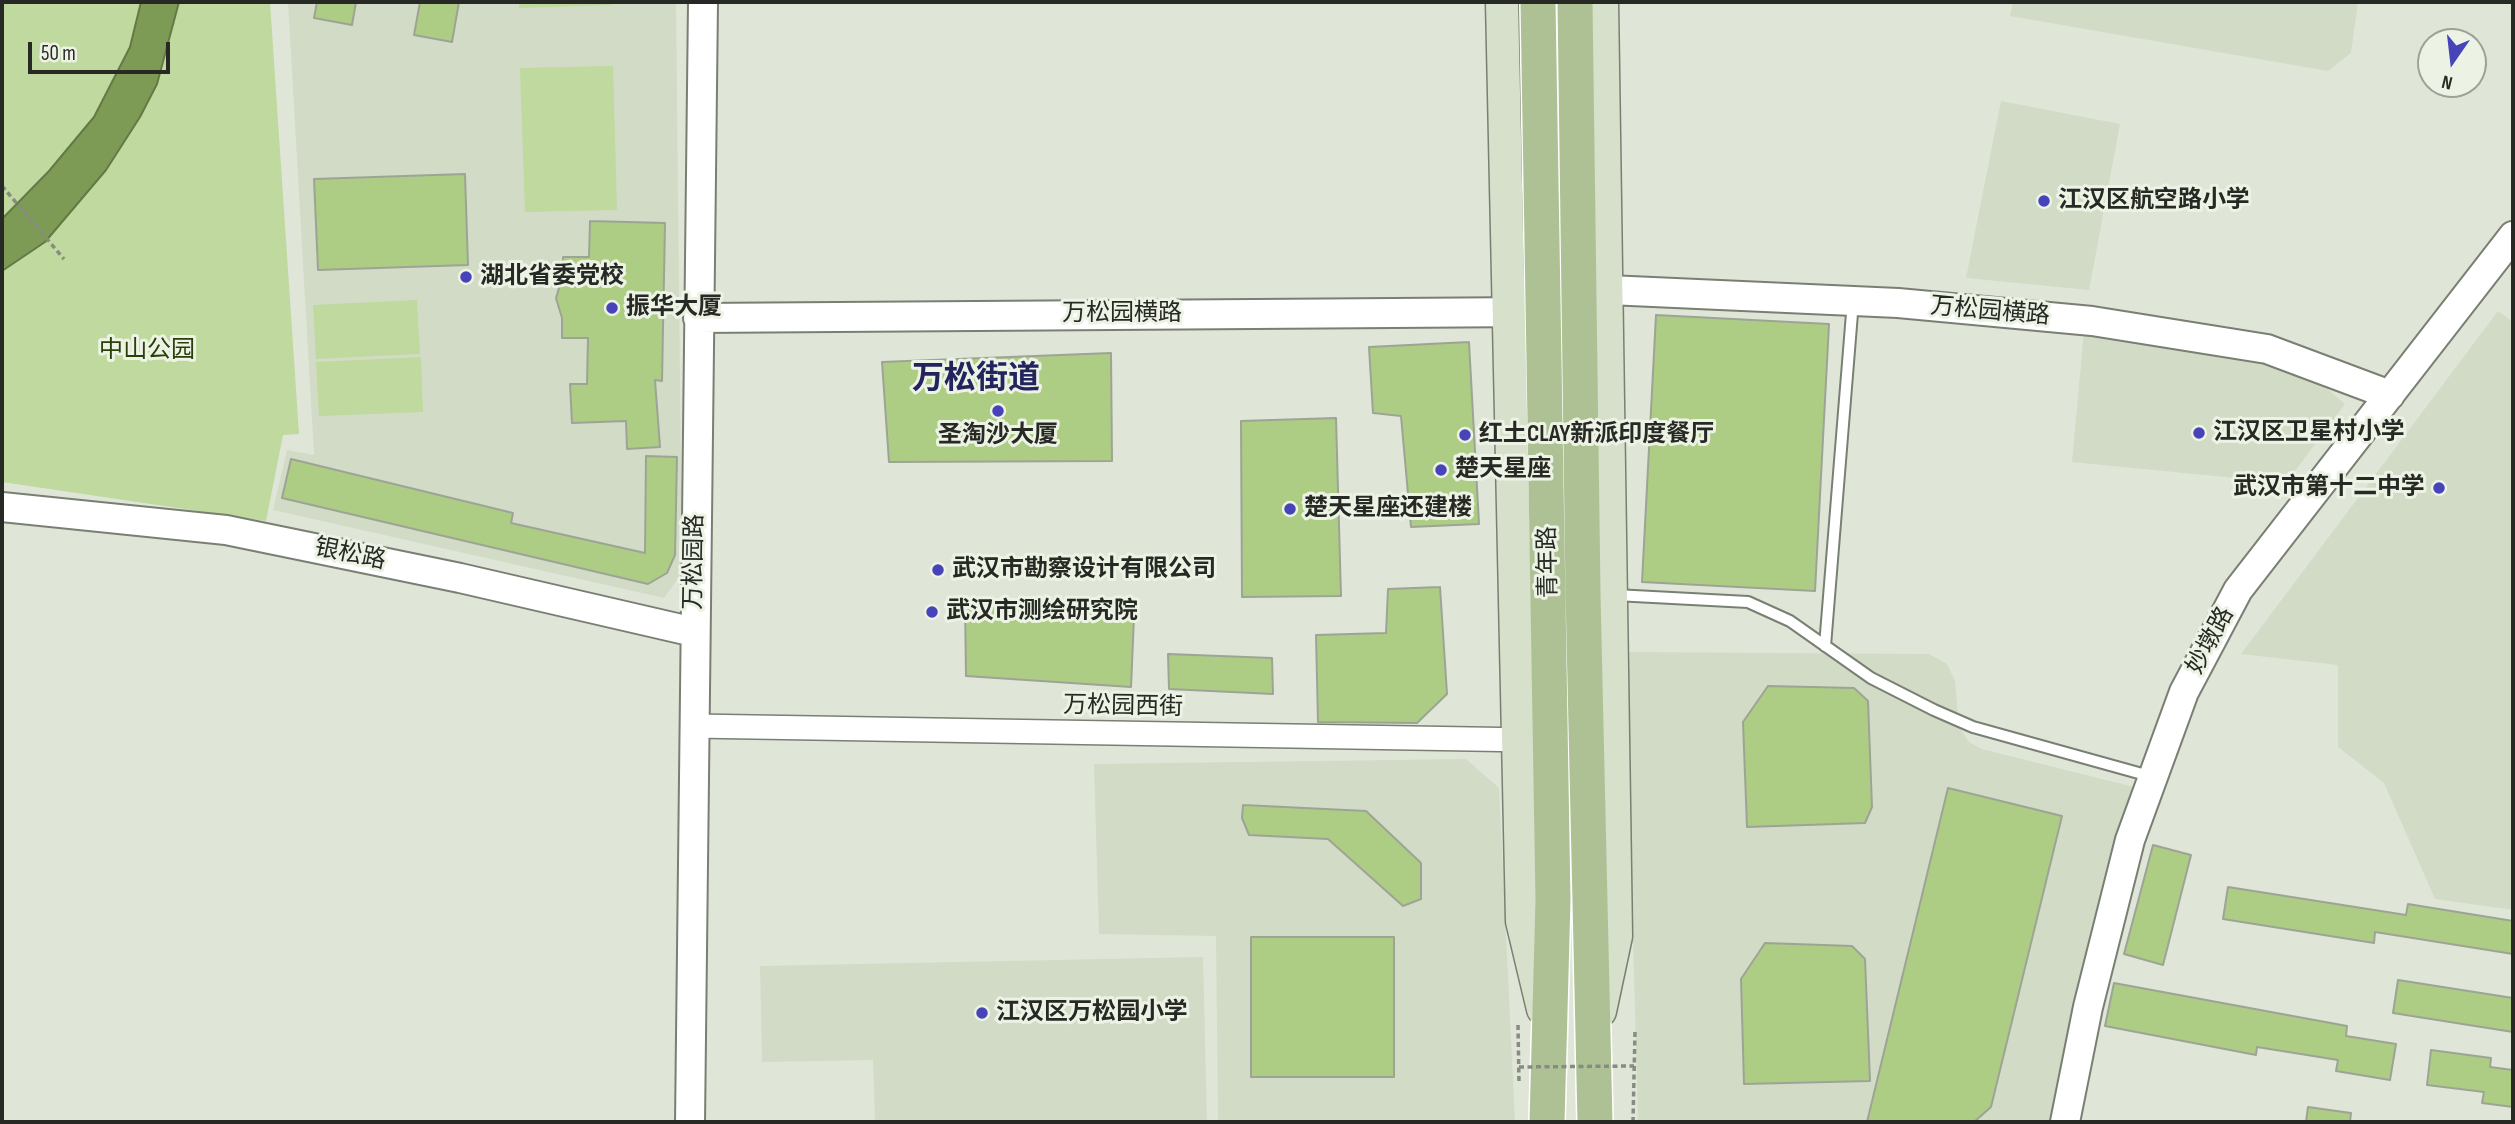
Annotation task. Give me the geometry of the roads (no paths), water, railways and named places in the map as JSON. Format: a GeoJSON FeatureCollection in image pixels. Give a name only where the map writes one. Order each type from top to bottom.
{"type":"FeatureCollection","features":[{"type":"Feature","properties":{"kind":"main road"},"geometry":{"type":"LineString","coordinates":[[1502,2],[1513,430],[1535,740]]}},
{"type":"Feature","properties":{"kind":"main road","name":"青年路"},"geometry":{"type":"LineString","coordinates":[[1538,2],[1545,312],[1592,1043],[1593,1112]]}},
{"type":"Feature","properties":{"kind":"main road","name":"青年路"},"geometry":{"type":"LineString","coordinates":[[1548,1118],[1551,1038],[1535,740],[1567,630],[1593,290],[1575,2]]}},
{"type":"Feature","properties":{"kind":"main road"},"geometry":{"type":"LineString","coordinates":[[1592,1043],[1616,936],[1610,430],[1593,290],[1602,2]]}},
{"type":"Feature","properties":{"kind":"main road"},"geometry":{"type":"LineString","coordinates":[[1513,430],[1567,630]]}},
{"type":"Feature","properties":{"kind":"main road"},"geometry":{"type":"LineString","coordinates":[[1567,630],[1610,430]]}},
{"type":"Feature","properties":{"kind":"street","name":"万松园路"},"geometry":{"type":"LineString","coordinates":[[690,1122],[703,2]]}},
{"type":"Feature","properties":{"kind":"street","name":"妙墩路"},"geometry":{"type":"LineString","coordinates":[[2065,1122],[2088,1007],[2130,840],[2184,692],[2238,590],[2513,236]]}},
{"type":"Feature","properties":{"kind":"street","name":"万松园横路"},"geometry":{"type":"LineString","coordinates":[[1593,290],[1853,301],[2092,321],[2267,349],[2390,395]]}},
{"type":"Feature","properties":{"kind":"street","name":"万松园横路"},"geometry":{"type":"LineString","coordinates":[[698,318],[1545,312]]}},
{"type":"Feature","properties":{"kind":"street","name":"银松路"},"geometry":{"type":"LineString","coordinates":[[2,507],[226,530],[460,578],[694,632]]}},
{"type":"Feature","properties":{"kind":"street","name":"万松园西街"},"geometry":{"type":"LineString","coordinates":[[694,726],[1535,740]]}},
{"type":"Feature","properties":{"kind":"lane"},"geometry":{"type":"LineString","coordinates":[[1825,646],[1853,301]]}},
{"type":"Feature","properties":{"kind":"lane"},"geometry":{"type":"LineString","coordinates":[[1613,595],[1748,602],[1790,621],[1871,678],[1973,727],[2153,777]]}},
{"type":"Feature","properties":{"kind":"place","name":"江汉区航空路小学"},"geometry":{"type":"Point","coordinates":[2044,201]}},
{"type":"Feature","properties":{"kind":"place","name":"湖北省委党校"},"geometry":{"type":"Point","coordinates":[466,277]}},
{"type":"Feature","properties":{"kind":"place","name":"振华大厦"},"geometry":{"type":"Point","coordinates":[612,308]}},
{"type":"Feature","properties":{"kind":"place","name":"圣淘沙大厦"},"geometry":{"type":"Point","coordinates":[998,411]}},
{"type":"Feature","properties":{"kind":"place","name":"江汉区卫星村小学"},"geometry":{"type":"Point","coordinates":[2199,433]}},
{"type":"Feature","properties":{"kind":"place","name":"红土CLAY新派印度餐厅"},"geometry":{"type":"Point","coordinates":[1465,435]}},
{"type":"Feature","properties":{"kind":"place","name":"楚天星座"},"geometry":{"type":"Point","coordinates":[1441,470]}},
{"type":"Feature","properties":{"kind":"place","name":"武汉市第十二中学"},"geometry":{"type":"Point","coordinates":[2439,488]}},
{"type":"Feature","properties":{"kind":"place","name":"楚天星座还建楼"},"geometry":{"type":"Point","coordinates":[1290,509]}},
{"type":"Feature","properties":{"kind":"place","name":"武汉市勘察设计有限公司"},"geometry":{"type":"Point","coordinates":[938,570]}},
{"type":"Feature","properties":{"kind":"place","name":"武汉市测绘研究院"},"geometry":{"type":"Point","coordinates":[932,612]}},
{"type":"Feature","properties":{"kind":"place","name":"江汉区万松园小学"},"geometry":{"type":"Point","coordinates":[982,1013]}},
{"type":"Feature","properties":{"kind":"district","name":"万松街道"},"geometry":{"type":"Point","coordinates":[976,380]}},
{"type":"Feature","properties":{"kind":"park label","name":"中山公园"},"geometry":{"type":"Point","coordinates":[147,351]}}]}
